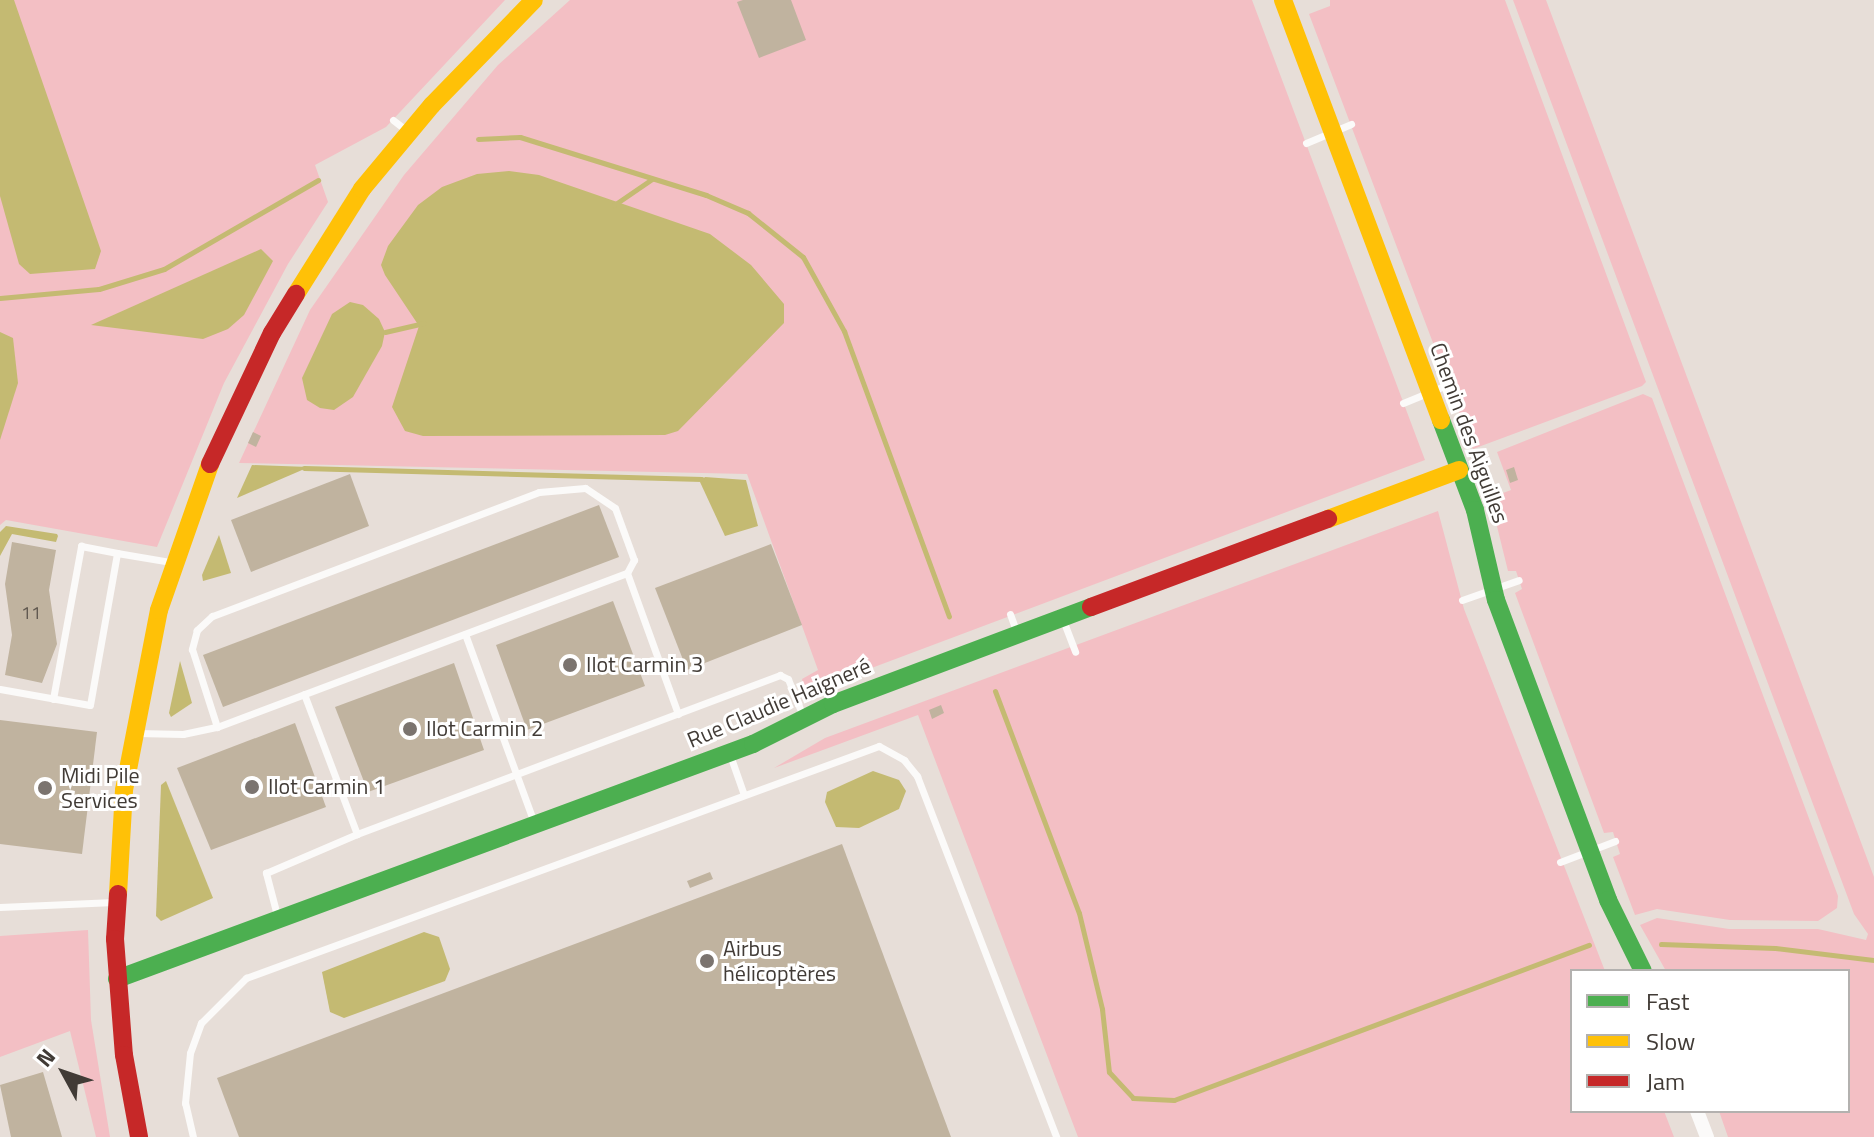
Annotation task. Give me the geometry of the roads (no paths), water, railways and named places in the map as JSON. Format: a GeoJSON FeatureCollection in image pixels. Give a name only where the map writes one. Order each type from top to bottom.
{"type":"FeatureCollection","features":[{"type":"Feature","properties":{"kind":"street"},"geometry":{"type":"LineString","coordinates":[[139,1137],[117,979],[114,902],[132,733],[173,563],[199,488],[272,333],[400,126],[534,0]]}},
{"type":"Feature","properties":{"kind":"street","name":"Chemin des Aiguilles"},"geometry":{"type":"LineString","coordinates":[[1283,0],[1459,470],[1493,589],[1590,851],[1642,969]]}},
{"type":"Feature","properties":{"kind":"street","name":"Rue Claudie Haigneré"},"geometry":{"type":"LineString","coordinates":[[117,979],[729,753],[803,716],[1459,470]]}},
{"type":"Feature","properties":{"kind":"street"},"geometry":{"type":"LineString","coordinates":[[1698,1113],[1707,1137]]}},
{"type":"Feature","properties":{"kind":"lane"},"geometry":{"type":"LineString","coordinates":[[1306,143],[1351,124]]}},
{"type":"Feature","properties":{"kind":"lane"},"geometry":{"type":"LineString","coordinates":[[1403,403],[1449,384]]}},
{"type":"Feature","properties":{"kind":"lane"},"geometry":{"type":"LineString","coordinates":[[217,727],[192,649],[204,621],[505,504],[563,487],[598,492],[615,508],[633,557],[627,573],[678,714]]}},
{"type":"Feature","properties":{"kind":"lane"},"geometry":{"type":"LineString","coordinates":[[53,699],[81,546],[173,563]]}},
{"type":"Feature","properties":{"kind":"lane"},"geometry":{"type":"LineString","coordinates":[[0,689],[90,705],[117,553]]}},
{"type":"Feature","properties":{"kind":"lane"},"geometry":{"type":"LineString","coordinates":[[132,733],[183,734],[217,727],[627,573]]}},
{"type":"Feature","properties":{"kind":"lane"},"geometry":{"type":"LineString","coordinates":[[1462,600],[1519,580]]}},
{"type":"Feature","properties":{"kind":"lane"},"geometry":{"type":"LineString","coordinates":[[1010,614],[1017,635]]}},
{"type":"Feature","properties":{"kind":"lane"},"geometry":{"type":"LineString","coordinates":[[1063,618],[1075,652]]}},
{"type":"Feature","properties":{"kind":"lane"},"geometry":{"type":"LineString","coordinates":[[465,634],[535,825]]}},
{"type":"Feature","properties":{"kind":"lane"},"geometry":{"type":"LineString","coordinates":[[279,921],[266,873],[357,834],[780,675],[788,679],[803,716]]}},
{"type":"Feature","properties":{"kind":"lane"},"geometry":{"type":"LineString","coordinates":[[304,694],[357,834]]}},
{"type":"Feature","properties":{"kind":"lane"},"geometry":{"type":"LineString","coordinates":[[193,1137],[185,1103],[190,1053],[201,1023],[246,978],[879,746],[904,760],[917,776],[1056,1137]]}},
{"type":"Feature","properties":{"kind":"lane"},"geometry":{"type":"LineString","coordinates":[[729,753],[744,795]]}},
{"type":"Feature","properties":{"kind":"lane"},"geometry":{"type":"LineString","coordinates":[[1560,862],[1615,841]]}},
{"type":"Feature","properties":{"kind":"lane"},"geometry":{"type":"LineString","coordinates":[[0,907],[114,902]]}},
{"type":"Feature","properties":{"kind":"waterway"},"geometry":{"type":"LineString","coordinates":[[478,139],[520,137],[706,195],[748,213],[803,257],[844,331],[949,616]]}},
{"type":"Feature","properties":{"kind":"waterway"},"geometry":{"type":"LineString","coordinates":[[614,205],[652,179]]}},
{"type":"Feature","properties":{"kind":"waterway"},"geometry":{"type":"LineString","coordinates":[[0,298],[99,289],[164,269],[318,180]]}},
{"type":"Feature","properties":{"kind":"waterway"},"geometry":{"type":"LineString","coordinates":[[385,332],[424,323]]}},
{"type":"Feature","properties":{"kind":"waterway"},"geometry":{"type":"LineString","coordinates":[[304,468],[702,479]]}},
{"type":"Feature","properties":{"kind":"waterway"},"geometry":{"type":"LineString","coordinates":[[995,691],[1079,913],[1102,1009],[1109,1072],[1133,1098],[1174,1100],[1589,945]]}},
{"type":"Feature","properties":{"kind":"waterway"},"geometry":{"type":"LineString","coordinates":[[1661,944],[1775,948],[1874,960]]}},
{"type":"Feature","properties":{"kind":"place","name":"Ilot Carmin 3"},"geometry":{"type":"Point","coordinates":[570,665]}},
{"type":"Feature","properties":{"kind":"place","name":"Ilot Carmin 2"},"geometry":{"type":"Point","coordinates":[410,729]}},
{"type":"Feature","properties":{"kind":"place","name":"Ilot Carmin 1"},"geometry":{"type":"Point","coordinates":[252,787]}},
{"type":"Feature","properties":{"kind":"place","name":"Midi Pile Services"},"geometry":{"type":"Point","coordinates":[45,788]}},
{"type":"Feature","properties":{"kind":"place","name":"Airbus hélicoptères"},"geometry":{"type":"Point","coordinates":[707,961]}}]}
